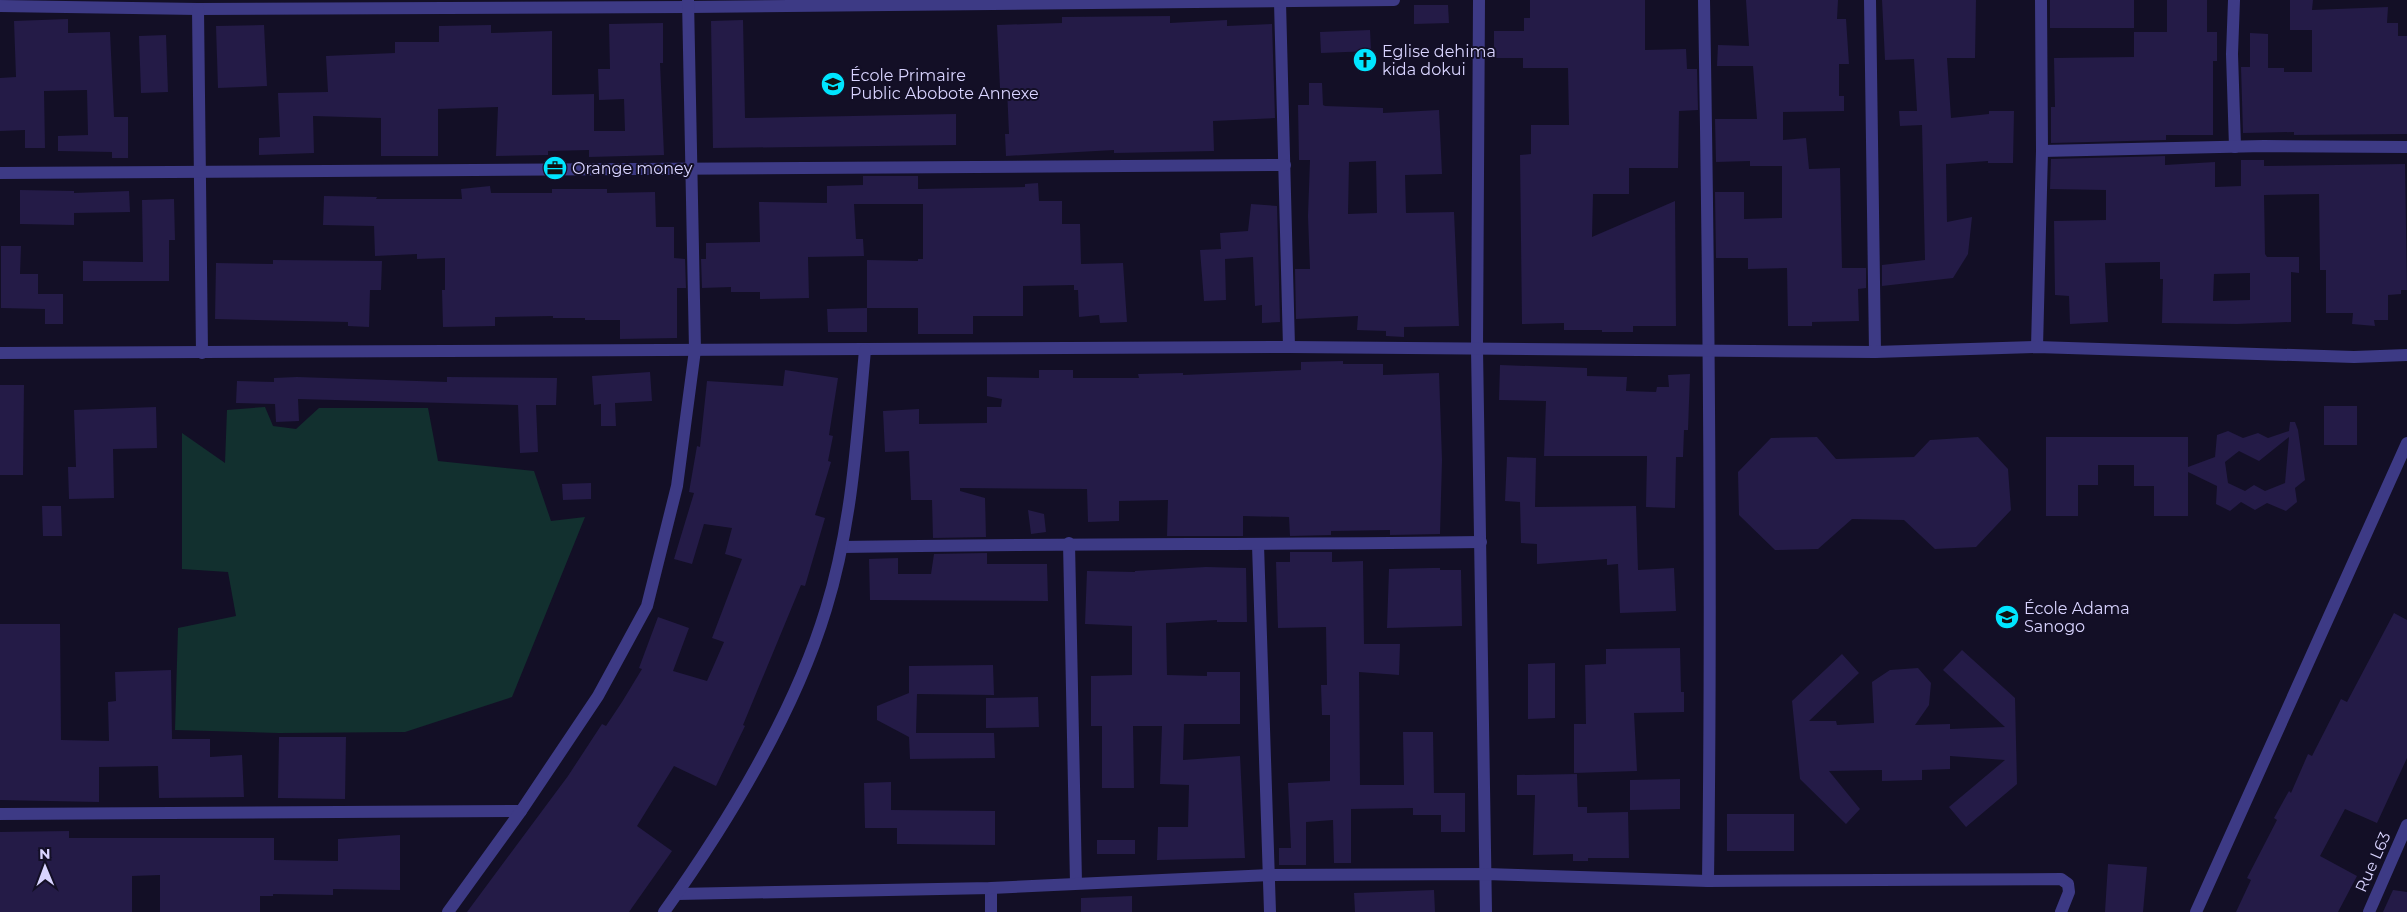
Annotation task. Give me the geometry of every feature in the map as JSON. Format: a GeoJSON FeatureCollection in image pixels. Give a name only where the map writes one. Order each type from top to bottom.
{"type":"FeatureCollection","features":[{"type":"Feature","properties":{"kind":"street"},"geometry":{"type":"LineString","coordinates":[[0,6],[198,9],[688,3],[1280,2],[1394,0]]}},
{"type":"Feature","properties":{"kind":"street"},"geometry":{"type":"LineString","coordinates":[[1478,0],[1477,349],[1486,912]]}},
{"type":"Feature","properties":{"kind":"street"},"geometry":{"type":"LineString","coordinates":[[1704,0],[1710,350],[1711,630],[1708,881]]}},
{"type":"Feature","properties":{"kind":"street"},"geometry":{"type":"LineString","coordinates":[[1870,0],[1875,352]]}},
{"type":"Feature","properties":{"kind":"street"},"geometry":{"type":"LineString","coordinates":[[2037,347],[2042,151],[2041,0]]}},
{"type":"Feature","properties":{"kind":"street"},"geometry":{"type":"LineString","coordinates":[[2234,0],[2232,54],[2235,147]]}},
{"type":"Feature","properties":{"kind":"street"},"geometry":{"type":"LineString","coordinates":[[1280,2],[1289,347]]}},
{"type":"Feature","properties":{"kind":"street"},"geometry":{"type":"LineString","coordinates":[[448,912],[521,811],[598,696],[647,606],[677,486],[695,350],[688,3]]}},
{"type":"Feature","properties":{"kind":"street"},"geometry":{"type":"LineString","coordinates":[[198,9],[202,353]]}},
{"type":"Feature","properties":{"kind":"street"},"geometry":{"type":"LineString","coordinates":[[2042,151],[2407,146]]}},
{"type":"Feature","properties":{"kind":"street"},"geometry":{"type":"LineString","coordinates":[[0,174],[201,171],[691,171],[1285,165]]}},
{"type":"Feature","properties":{"kind":"street"},"geometry":{"type":"LineString","coordinates":[[0,353],[1289,347],[1875,352],[2037,347],[2354,357],[2407,355]]}},
{"type":"Feature","properties":{"kind":"street"},"geometry":{"type":"LineString","coordinates":[[664,912],[745,787],[791,700],[826,609],[842,547],[855,460],[865,350]]}},
{"type":"Feature","properties":{"kind":"street"},"geometry":{"type":"LineString","coordinates":[[2196,912],[2407,444]]}},
{"type":"Feature","properties":{"kind":"street"},"geometry":{"type":"LineString","coordinates":[[842,547],[1069,543],[1258,545],[1481,542]]}},
{"type":"Feature","properties":{"kind":"street"},"geometry":{"type":"LineString","coordinates":[[1069,543],[1076,883]]}},
{"type":"Feature","properties":{"kind":"street"},"geometry":{"type":"LineString","coordinates":[[1258,545],[1270,912]]}},
{"type":"Feature","properties":{"kind":"street"},"geometry":{"type":"LineString","coordinates":[[0,814],[521,811]]}},
{"type":"Feature","properties":{"kind":"street","name":"Rue L63"},"geometry":{"type":"LineString","coordinates":[[2369,912],[2407,825]]}},
{"type":"Feature","properties":{"kind":"street"},"geometry":{"type":"LineString","coordinates":[[677,894],[991,888],[1270,875],[1486,874],[1708,881],[2061,879],[2068,884],[2069,892],[2061,912]]}},
{"type":"Feature","properties":{"kind":"street"},"geometry":{"type":"LineString","coordinates":[[991,888],[991,912]]}},
{"type":"Feature","properties":{"kind":"green space"},"geometry":{"type":"Polygon","coordinates":[[[265,407],[273,426],[296,429],[319,408],[428,408],[438,461],[534,471],[551,521],[585,517],[512,697],[405,732],[279,733],[175,730],[178,628],[236,616],[228,572],[182,569],[182,433],[225,463],[227,410],[265,407]]]}},
{"type":"Feature","properties":{"kind":"building"},"geometry":{"type":"Polygon","coordinates":[[[1530,0],[1645,0],[1645,50],[1686,49],[1687,69],[1697,69],[1698,110],[1679,111],[1678,168],[1629,168],[1629,194],[1593,194],[1592,237],[1675,201],[1676,326],[1633,326],[1633,332],[1602,332],[1602,330],[1564,330],[1564,323],[1522,324],[1520,155],[1531,154],[1531,125],[1569,125],[1568,68],[1523,68],[1523,58],[1494,58],[1494,31],[1524,31],[1524,18],[1530,18],[1530,0]]]}},
{"type":"Feature","properties":{"kind":"building"},"geometry":{"type":"Polygon","coordinates":[[[1746,0],[1838,0],[1837,19],[1846,19],[1849,64],[1839,64],[1839,96],[1844,96],[1844,111],[1783,112],[1783,140],[1806,138],[1809,169],[1840,168],[1842,268],[1866,268],[1866,288],[1858,289],[1859,321],[1812,322],[1812,326],[1788,326],[1787,268],[1748,269],[1748,258],[1716,258],[1715,192],[1744,192],[1744,219],[1782,218],[1782,166],[1750,166],[1750,161],[1716,162],[1715,119],[1757,119],[1753,66],[1717,66],[1718,45],[1749,46],[1746,0]]]}},
{"type":"Feature","properties":{"kind":"building"},"geometry":{"type":"Polygon","coordinates":[[[1882,0],[1976,0],[1975,58],[1947,58],[1951,118],[1989,114],[1989,111],[2014,111],[2013,163],[1988,163],[1988,161],[1946,164],[1947,222],[1972,217],[1968,254],[1953,278],[1882,286],[1882,265],[1925,260],[1922,125],[1900,126],[1899,111],[1917,111],[1914,59],[1885,60],[1882,0]]]}},
{"type":"Feature","properties":{"kind":"building"},"geometry":{"type":"Polygon","coordinates":[[[2050,0],[2134,0],[2134,28],[2050,28],[2050,0]]]}},
{"type":"Feature","properties":{"kind":"building"},"geometry":{"type":"Polygon","coordinates":[[[2167,0],[2207,0],[2207,32],[2217,32],[2217,61],[2213,61],[2213,135],[2166,135],[2166,140],[2051,143],[2051,107],[2055,107],[2054,58],[2134,57],[2134,32],[2167,32],[2167,0]]]}},
{"type":"Feature","properties":{"kind":"building"},"geometry":{"type":"Polygon","coordinates":[[[2290,0],[2313,0],[2312,10],[2388,7],[2387,23],[2398,23],[2398,36],[2407,36],[2407,134],[2294,135],[2294,132],[2243,133],[2241,67],[2250,67],[2250,33],[2268,34],[2268,68],[2284,68],[2284,72],[2312,72],[2312,30],[2290,30],[2290,0]]]}},
{"type":"Feature","properties":{"kind":"building"},"geometry":{"type":"Polygon","coordinates":[[[1414,5],[1448,5],[1449,23],[1414,24],[1414,5]]]}},
{"type":"Feature","properties":{"kind":"building"},"geometry":{"type":"Polygon","coordinates":[[[1170,16],[1170,23],[1227,20],[1227,26],[1272,24],[1275,118],[1213,121],[1214,151],[1114,153],[1114,150],[1006,156],[1005,134],[1009,134],[1007,88],[1000,88],[997,25],[1062,23],[1062,17],[1170,16]]]}},
{"type":"Feature","properties":{"kind":"building"},"geometry":{"type":"Polygon","coordinates":[[[68,19],[68,33],[110,32],[114,117],[128,117],[128,158],[112,158],[112,152],[58,151],[58,136],[88,135],[87,90],[44,91],[45,148],[25,148],[25,130],[0,131],[0,78],[16,77],[14,21],[68,19]]]}},
{"type":"Feature","properties":{"kind":"building"},"geometry":{"type":"Polygon","coordinates":[[[743,20],[745,118],[956,114],[956,145],[713,148],[711,21],[743,20]]]}},
{"type":"Feature","properties":{"kind":"building"},"geometry":{"type":"Polygon","coordinates":[[[663,23],[663,63],[660,63],[664,155],[589,157],[589,150],[548,151],[548,155],[496,156],[498,107],[438,109],[438,156],[381,156],[381,118],[313,116],[314,153],[259,155],[259,138],[280,137],[278,93],[328,92],[326,56],[395,53],[395,42],[439,42],[439,26],[491,25],[491,33],[552,31],[552,95],[594,94],[594,131],[625,131],[624,99],[599,100],[598,69],[610,69],[609,24],[663,23]]]}},
{"type":"Feature","properties":{"kind":"building"},"geometry":{"type":"Polygon","coordinates":[[[264,25],[267,86],[218,88],[216,26],[264,25]]]}},
{"type":"Feature","properties":{"kind":"building"},"geometry":{"type":"Polygon","coordinates":[[[1370,30],[1371,51],[1321,53],[1320,32],[1370,30]]]}},
{"type":"Feature","properties":{"kind":"building"},"geometry":{"type":"Polygon","coordinates":[[[166,35],[168,92],[141,93],[139,36],[166,35]]]}},
{"type":"Feature","properties":{"kind":"building"},"geometry":{"type":"Polygon","coordinates":[[[1309,83],[1322,83],[1323,105],[1325,106],[1383,108],[1383,113],[1439,110],[1442,174],[1405,175],[1406,213],[1454,212],[1459,326],[1404,327],[1404,337],[1386,336],[1386,331],[1357,330],[1358,316],[1296,319],[1295,269],[1310,269],[1308,216],[1310,160],[1299,160],[1298,105],[1309,105],[1309,83]],[[1376,161],[1349,162],[1348,214],[1377,213],[1376,161]]]}},
{"type":"Feature","properties":{"kind":"building"},"geometry":{"type":"Polygon","coordinates":[[[2165,156],[2165,165],[2215,162],[2215,187],[2241,186],[2241,160],[2264,160],[2264,166],[2405,164],[2407,290],[2401,290],[2401,294],[2388,295],[2388,320],[2374,320],[2375,326],[2352,324],[2353,313],[2326,313],[2326,270],[2320,270],[2319,194],[2264,195],[2265,254],[2267,257],[2299,257],[2299,273],[2291,272],[2291,322],[2237,324],[2162,323],[2163,279],[2160,279],[2160,262],[2105,263],[2108,322],[2070,324],[2069,296],[2055,295],[2054,221],[2106,220],[2106,190],[2050,189],[2051,159],[2165,156]],[[2250,273],[2214,274],[2213,301],[2250,300],[2250,273]]]}},
{"type":"Feature","properties":{"kind":"building"},"geometry":{"type":"Polygon","coordinates":[[[863,176],[918,176],[918,189],[1025,187],[1025,184],[1038,183],[1039,201],[1062,201],[1062,224],[1080,224],[1081,264],[1123,263],[1127,322],[1100,323],[1099,315],[1079,317],[1078,290],[1074,290],[1074,285],[1023,286],[1023,316],[973,316],[973,334],[918,334],[918,308],[867,308],[867,260],[918,261],[918,259],[923,259],[923,204],[854,204],[856,239],[863,239],[864,256],[808,257],[809,298],[760,299],[760,292],[731,292],[731,287],[702,288],[701,259],[706,259],[706,243],[760,242],[759,202],[827,203],[827,186],[863,185],[863,176]]]}},
{"type":"Feature","properties":{"kind":"building"},"geometry":{"type":"Polygon","coordinates":[[[490,186],[491,193],[552,193],[552,189],[607,189],[607,193],[655,192],[656,227],[674,227],[674,258],[685,259],[686,288],[677,288],[677,338],[620,339],[620,320],[585,320],[585,318],[553,318],[553,316],[495,317],[495,326],[443,327],[442,290],[445,290],[445,258],[417,259],[417,254],[375,256],[374,226],[323,225],[324,196],[377,197],[376,199],[462,199],[461,189],[490,186]]]}},
{"type":"Feature","properties":{"kind":"building"},"geometry":{"type":"Polygon","coordinates":[[[20,190],[74,191],[74,193],[129,191],[130,212],[74,213],[74,225],[20,224],[20,190]]]}},
{"type":"Feature","properties":{"kind":"building"},"geometry":{"type":"Polygon","coordinates":[[[174,199],[175,240],[169,240],[169,281],[83,281],[83,261],[143,262],[142,200],[174,199]]]}},
{"type":"Feature","properties":{"kind":"building"},"geometry":{"type":"Polygon","coordinates":[[[1251,204],[1277,206],[1280,322],[1262,323],[1262,305],[1255,306],[1253,257],[1225,259],[1226,300],[1204,301],[1200,250],[1221,249],[1220,233],[1248,231],[1251,204]]]}},
{"type":"Feature","properties":{"kind":"building"},"geometry":{"type":"Polygon","coordinates":[[[1,246],[21,246],[20,274],[38,274],[38,294],[63,294],[63,324],[45,324],[45,309],[1,308],[1,246]]]}},
{"type":"Feature","properties":{"kind":"building"},"geometry":{"type":"Polygon","coordinates":[[[273,260],[382,261],[381,290],[370,290],[369,327],[348,326],[348,322],[215,319],[216,263],[273,264],[273,260]]]}},
{"type":"Feature","properties":{"kind":"building"},"geometry":{"type":"Polygon","coordinates":[[[867,308],[867,332],[828,332],[827,309],[867,308]]]}},
{"type":"Feature","properties":{"kind":"building"},"geometry":{"type":"Polygon","coordinates":[[[1343,361],[1343,364],[1383,364],[1383,375],[1439,373],[1442,460],[1440,534],[1390,535],[1390,530],[1331,531],[1331,535],[1290,536],[1289,517],[1243,516],[1243,536],[1167,536],[1168,500],[1119,501],[1119,521],[1088,522],[1087,489],[960,488],[960,491],[985,498],[986,537],[933,538],[932,500],[911,500],[909,451],[885,452],[883,411],[919,409],[919,424],[987,423],[987,407],[1001,407],[1002,399],[987,396],[987,377],[1039,378],[1039,370],[1073,370],[1073,378],[1139,378],[1138,374],[1183,373],[1183,375],[1301,370],[1301,362],[1343,361]]]}},
{"type":"Feature","properties":{"kind":"building"},"geometry":{"type":"Polygon","coordinates":[[[1500,365],[1587,368],[1587,376],[1627,377],[1626,391],[1656,392],[1657,387],[1669,387],[1668,375],[1690,374],[1688,430],[1684,430],[1683,457],[1676,457],[1675,508],[1646,507],[1647,456],[1544,456],[1546,401],[1499,400],[1500,365]]]}},
{"type":"Feature","properties":{"kind":"building"},"geometry":{"type":"Polygon","coordinates":[[[785,370],[838,378],[829,435],[833,436],[828,461],[831,462],[815,515],[825,518],[805,586],[801,585],[743,725],[745,726],[716,786],[674,766],[637,826],[672,851],[629,912],[467,912],[568,776],[602,724],[606,726],[622,702],[642,669],[639,668],[658,617],[689,628],[673,671],[707,681],[724,642],[712,638],[742,559],[725,554],[732,528],[704,524],[692,564],[674,559],[694,493],[689,492],[697,446],[700,447],[707,381],[783,386],[785,370]]]}},
{"type":"Feature","properties":{"kind":"building"},"geometry":{"type":"Polygon","coordinates":[[[650,372],[652,401],[615,403],[616,426],[601,426],[601,404],[594,405],[592,376],[650,372]]]}},
{"type":"Feature","properties":{"kind":"building"},"geometry":{"type":"Polygon","coordinates":[[[297,377],[447,382],[447,377],[557,378],[556,405],[536,405],[538,452],[520,453],[518,405],[298,399],[299,421],[276,422],[275,404],[236,403],[237,381],[274,382],[274,378],[297,377]]]}},
{"type":"Feature","properties":{"kind":"building"},"geometry":{"type":"Polygon","coordinates":[[[0,385],[24,385],[23,475],[0,475],[0,385]]]}},
{"type":"Feature","properties":{"kind":"building"},"geometry":{"type":"Polygon","coordinates":[[[2324,406],[2357,406],[2357,445],[2324,445],[2324,406]]]}},
{"type":"Feature","properties":{"kind":"building"},"geometry":{"type":"Polygon","coordinates":[[[156,407],[157,448],[113,449],[114,498],[69,499],[68,467],[76,467],[74,410],[156,407]]]}},
{"type":"Feature","properties":{"kind":"building"},"geometry":{"type":"Polygon","coordinates":[[[2290,422],[2295,422],[2298,430],[2305,480],[2295,488],[2297,502],[2286,511],[2267,503],[2255,510],[2241,502],[2230,511],[2216,504],[2217,486],[2188,472],[2188,516],[2154,516],[2154,486],[2134,486],[2134,465],[2098,465],[2098,485],[2078,485],[2078,516],[2046,516],[2046,437],[2188,437],[2188,467],[2215,457],[2217,435],[2228,431],[2243,438],[2258,433],[2268,438],[2289,431],[2290,422]],[[2289,437],[2259,461],[2239,451],[2225,462],[2228,483],[2245,491],[2254,485],[2265,491],[2285,483],[2289,437]]]}},
{"type":"Feature","properties":{"kind":"building"},"geometry":{"type":"Polygon","coordinates":[[[1817,437],[1836,459],[1914,457],[1930,440],[1978,437],[2008,469],[2011,510],[1976,547],[1935,549],[1904,520],[1852,519],[1818,549],[1775,550],[1739,515],[1738,472],[1771,438],[1817,437]]]}},
{"type":"Feature","properties":{"kind":"building"},"geometry":{"type":"Polygon","coordinates":[[[1507,457],[1536,458],[1535,507],[1636,506],[1638,570],[1674,568],[1676,611],[1620,613],[1618,564],[1607,565],[1607,559],[1537,564],[1537,544],[1521,543],[1520,502],[1505,501],[1507,457]]]}},
{"type":"Feature","properties":{"kind":"building"},"geometry":{"type":"Polygon","coordinates":[[[591,483],[591,499],[563,500],[562,484],[591,483]]]}},
{"type":"Feature","properties":{"kind":"building"},"geometry":{"type":"Polygon","coordinates":[[[42,506],[61,506],[62,536],[43,536],[42,506]]]}},
{"type":"Feature","properties":{"kind":"building"},"geometry":{"type":"Polygon","coordinates":[[[1028,510],[1044,514],[1046,532],[1031,534],[1028,510]]]}},
{"type":"Feature","properties":{"kind":"building"},"geometry":{"type":"Polygon","coordinates":[[[1290,552],[1332,552],[1332,562],[1363,561],[1364,644],[1400,644],[1399,675],[1359,672],[1360,785],[1404,785],[1403,732],[1433,732],[1434,793],[1465,793],[1465,832],[1441,832],[1441,815],[1413,815],[1413,808],[1351,809],[1351,863],[1334,863],[1333,820],[1306,822],[1306,865],[1279,865],[1279,848],[1291,848],[1288,783],[1330,781],[1330,715],[1322,715],[1321,685],[1327,685],[1326,627],[1278,628],[1276,562],[1290,562],[1290,552]]]}},
{"type":"Feature","properties":{"kind":"building"},"geometry":{"type":"Polygon","coordinates":[[[987,553],[987,564],[1047,564],[1048,601],[870,600],[869,559],[898,558],[898,574],[931,574],[934,554],[987,553]]]}},
{"type":"Feature","properties":{"kind":"building"},"geometry":{"type":"Polygon","coordinates":[[[1206,567],[1246,568],[1247,622],[1217,622],[1217,620],[1166,623],[1167,675],[1207,676],[1207,672],[1240,672],[1240,724],[1184,724],[1183,760],[1240,756],[1245,858],[1157,860],[1158,827],[1188,827],[1189,785],[1160,784],[1162,726],[1133,726],[1134,788],[1102,788],[1102,726],[1091,726],[1091,676],[1132,675],[1132,626],[1085,624],[1087,571],[1135,572],[1206,567]]]}},
{"type":"Feature","properties":{"kind":"building"},"geometry":{"type":"Polygon","coordinates":[[[1440,568],[1440,570],[1461,570],[1462,626],[1387,628],[1389,569],[1440,568]]]}},
{"type":"Feature","properties":{"kind":"building"},"geometry":{"type":"Polygon","coordinates":[[[2394,613],[2407,620],[2407,758],[2377,823],[2345,809],[2320,856],[2357,876],[2338,912],[2236,912],[2251,880],[2247,878],[2277,820],[2274,818],[2289,791],[2291,793],[2308,754],[2312,756],[2341,699],[2347,702],[2394,613]]]}},
{"type":"Feature","properties":{"kind":"building"},"geometry":{"type":"Polygon","coordinates":[[[0,624],[60,624],[61,740],[109,741],[108,702],[116,701],[115,672],[171,670],[172,739],[210,739],[210,757],[242,755],[244,797],[159,798],[158,766],[99,767],[99,802],[0,800],[0,624]]]}},
{"type":"Feature","properties":{"kind":"building"},"geometry":{"type":"Polygon","coordinates":[[[1680,648],[1681,692],[1684,692],[1684,712],[1634,713],[1637,771],[1574,773],[1574,724],[1586,724],[1585,665],[1606,664],[1606,649],[1680,648]]]}},
{"type":"Feature","properties":{"kind":"building"},"geometry":{"type":"Polygon","coordinates":[[[1962,650],[2015,698],[2017,784],[1966,827],[1949,807],[2005,760],[1950,756],[1950,769],[1922,770],[1922,780],[1882,781],[1882,770],[1829,771],[1860,809],[1846,824],[1800,779],[1792,701],[1842,654],[1859,673],[1809,721],[1836,721],[1837,725],[1874,723],[1872,682],[1890,670],[1918,668],[1931,683],[1929,705],[1915,725],[1950,724],[1950,729],[2005,727],[1943,670],[1962,650]]]}},
{"type":"Feature","properties":{"kind":"building"},"geometry":{"type":"Polygon","coordinates":[[[1555,663],[1555,718],[1528,719],[1528,664],[1555,663]]]}},
{"type":"Feature","properties":{"kind":"building"},"geometry":{"type":"Polygon","coordinates":[[[993,665],[994,695],[917,694],[916,733],[994,733],[995,758],[910,759],[909,737],[877,720],[877,706],[909,693],[909,666],[993,665]]]}},
{"type":"Feature","properties":{"kind":"building"},"geometry":{"type":"Polygon","coordinates":[[[1038,697],[1039,727],[986,728],[986,698],[1038,697]]]}},
{"type":"Feature","properties":{"kind":"building"},"geometry":{"type":"Polygon","coordinates":[[[279,737],[346,737],[345,799],[278,798],[279,737]]]}},
{"type":"Feature","properties":{"kind":"building"},"geometry":{"type":"Polygon","coordinates":[[[1577,774],[1578,807],[1587,807],[1587,813],[1628,812],[1629,858],[1588,858],[1588,861],[1573,861],[1573,854],[1533,855],[1535,795],[1517,795],[1517,775],[1577,774]]]}},
{"type":"Feature","properties":{"kind":"building"},"geometry":{"type":"Polygon","coordinates":[[[1680,779],[1680,809],[1630,810],[1630,780],[1680,779]]]}},
{"type":"Feature","properties":{"kind":"building"},"geometry":{"type":"Polygon","coordinates":[[[891,782],[891,810],[995,811],[995,845],[897,844],[897,828],[865,828],[864,783],[891,782]]]}},
{"type":"Feature","properties":{"kind":"building"},"geometry":{"type":"Polygon","coordinates":[[[1727,814],[1794,814],[1794,851],[1727,851],[1727,814]]]}},
{"type":"Feature","properties":{"kind":"building"},"geometry":{"type":"Polygon","coordinates":[[[69,831],[69,838],[274,838],[274,860],[338,861],[338,839],[400,835],[400,890],[333,889],[333,895],[273,894],[273,896],[260,896],[260,912],[160,912],[160,875],[132,876],[132,912],[0,912],[0,832],[69,831]]]}},
{"type":"Feature","properties":{"kind":"building"},"geometry":{"type":"Polygon","coordinates":[[[1097,840],[1135,840],[1135,854],[1097,854],[1097,840]]]}},
{"type":"Feature","properties":{"kind":"building"},"geometry":{"type":"Polygon","coordinates":[[[2108,864],[2147,867],[2143,912],[2105,912],[2108,864]]]}},
{"type":"Feature","properties":{"kind":"building"},"geometry":{"type":"Polygon","coordinates":[[[1434,890],[1435,912],[1355,912],[1354,893],[1434,890]]]}},
{"type":"Feature","properties":{"kind":"building"},"geometry":{"type":"Polygon","coordinates":[[[2393,890],[2407,892],[2407,912],[2383,912],[2393,890]]]}},
{"type":"Feature","properties":{"kind":"building"},"geometry":{"type":"Polygon","coordinates":[[[1132,896],[1132,912],[1081,912],[1081,898],[1132,896]]]}},
{"type":"Feature","properties":{"kind":"place","name":"Eglise dehima kida dokui"},"geometry":{"type":"Point","coordinates":[1365,60]}},
{"type":"Feature","properties":{"kind":"place","name":"École Primaire Public Abobote Annexe"},"geometry":{"type":"Point","coordinates":[833,84]}},
{"type":"Feature","properties":{"kind":"place","name":"Orange money"},"geometry":{"type":"Point","coordinates":[555,168]}},
{"type":"Feature","properties":{"kind":"place","name":"École Adama Sanogo"},"geometry":{"type":"Point","coordinates":[2007,617]}}]}
